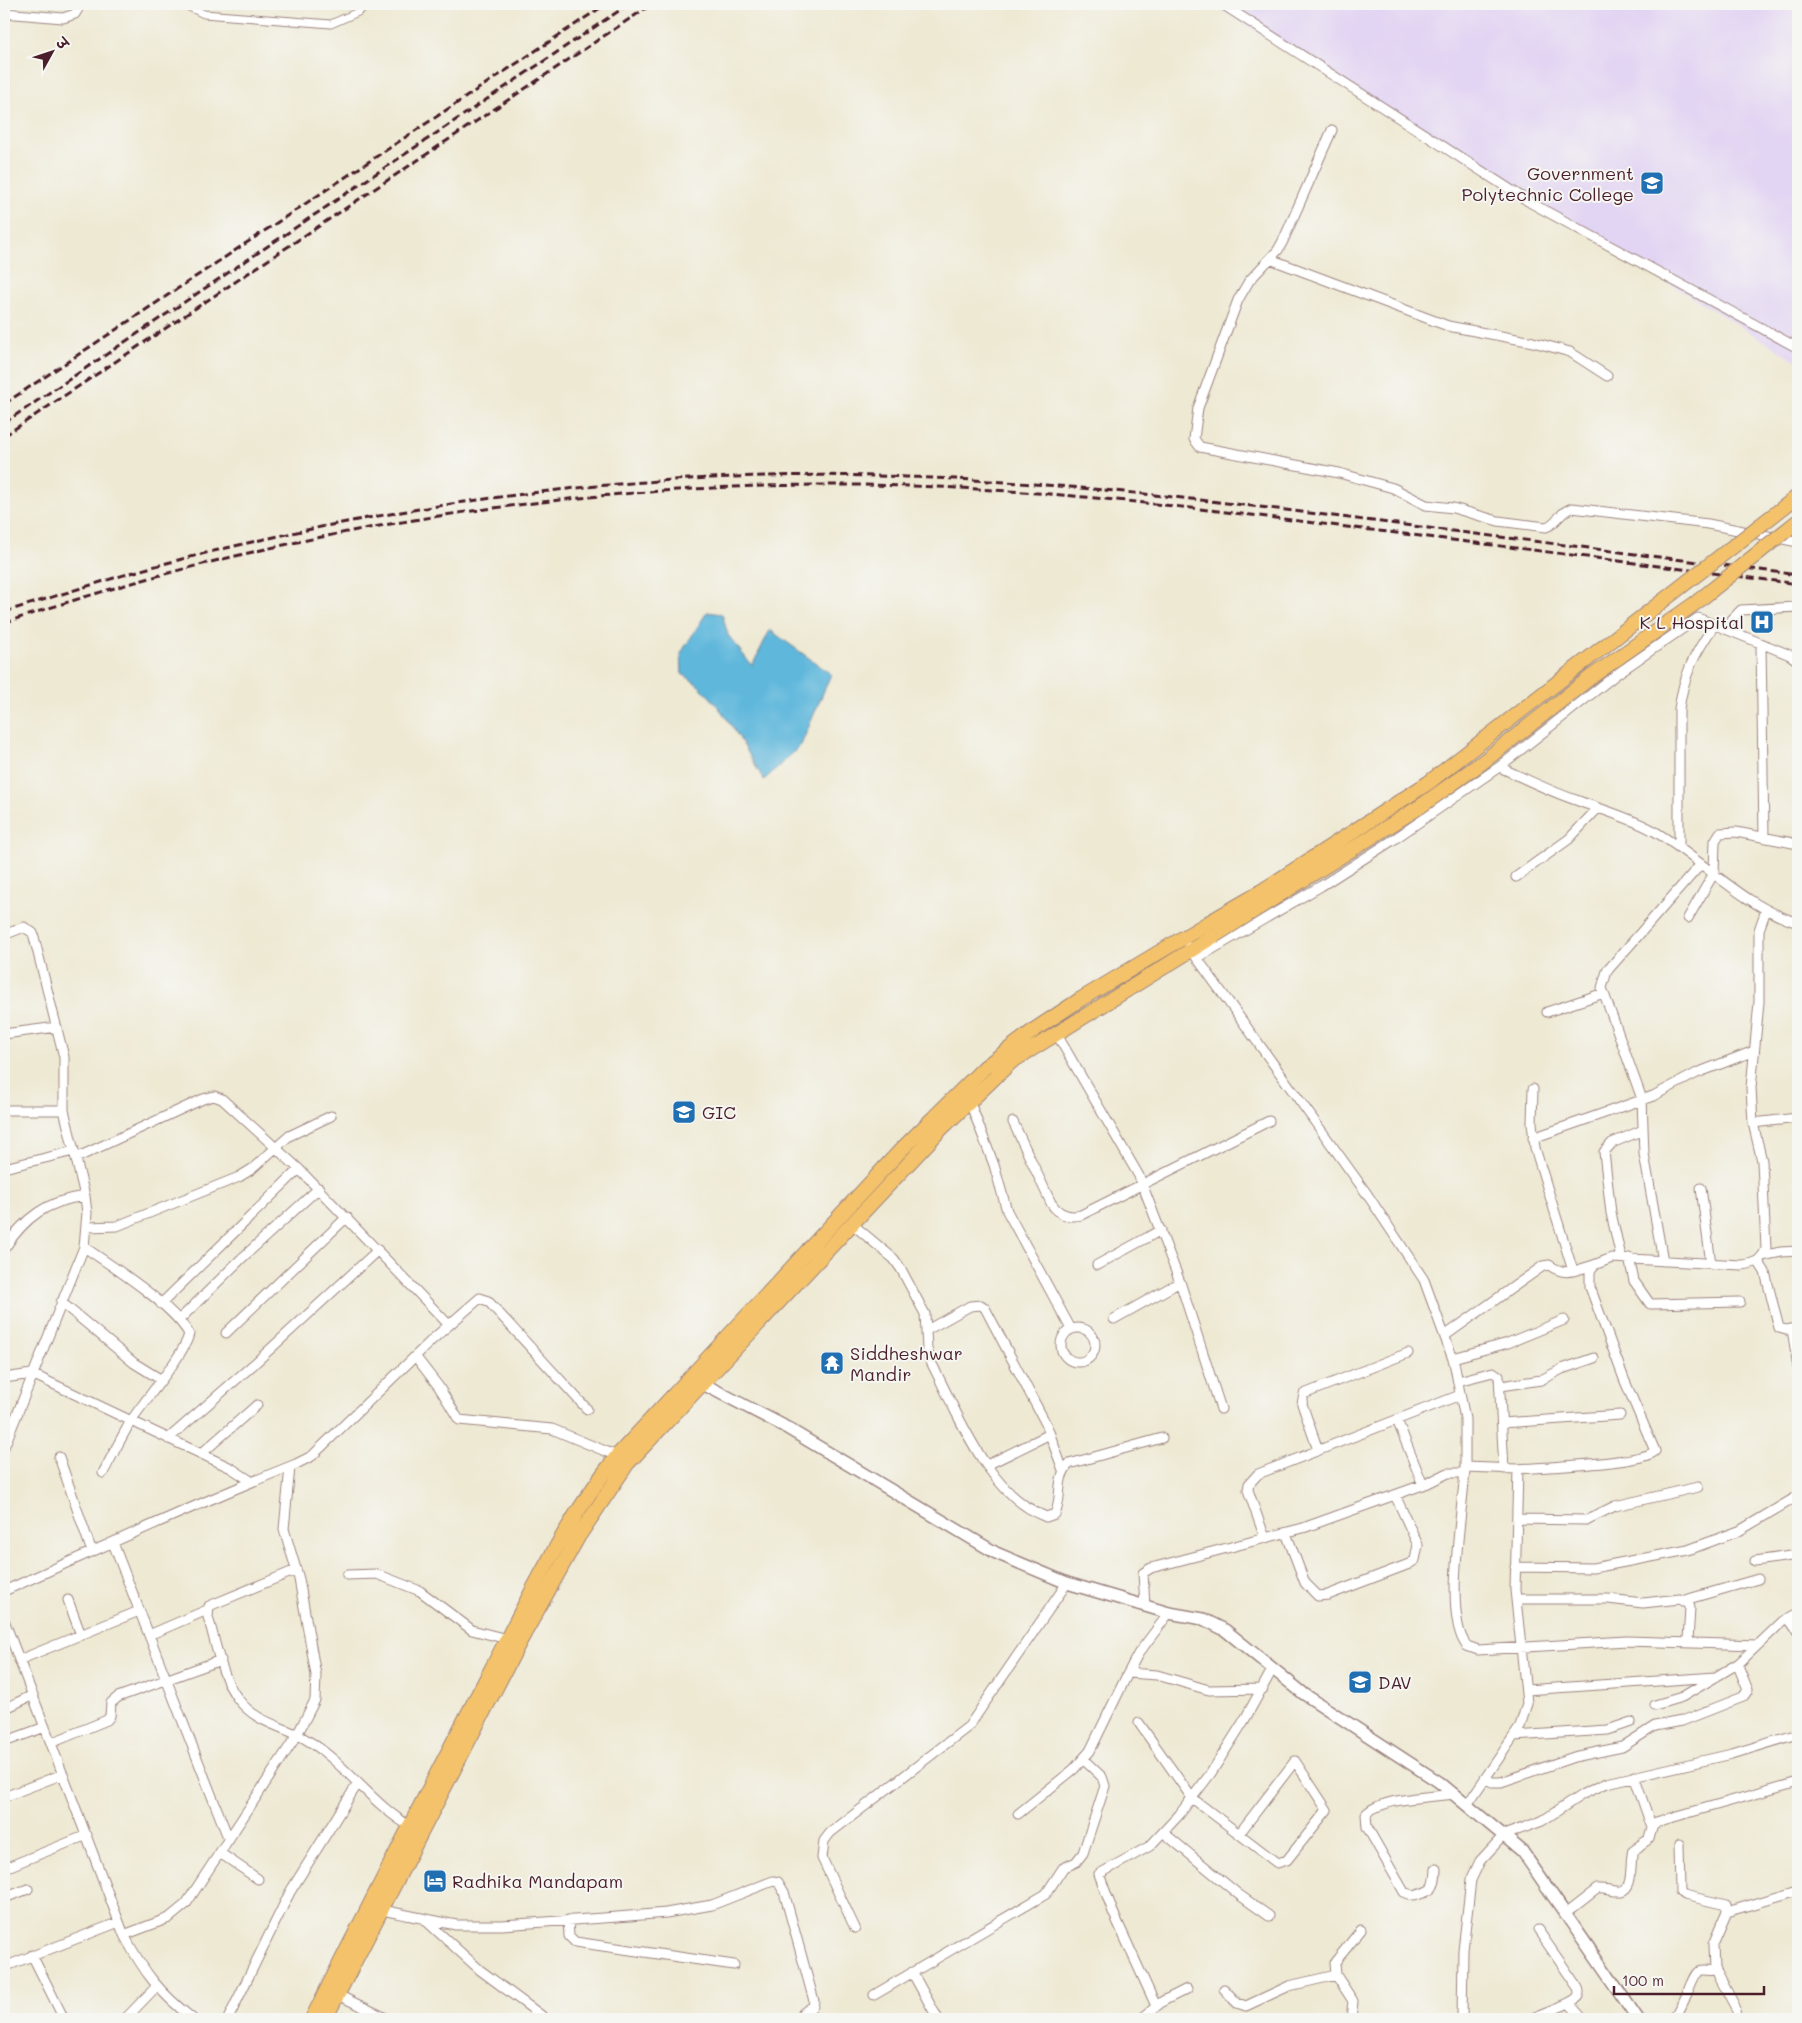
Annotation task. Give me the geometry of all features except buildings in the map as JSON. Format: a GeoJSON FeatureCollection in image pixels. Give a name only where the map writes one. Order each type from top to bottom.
{"type":"FeatureCollection","features":[{"type":"Feature","properties":{"kind":"main road"},"geometry":{"type":"LineString","coordinates":[[312,2019],[415,1829],[464,1747],[578,1537],[628,1464],[703,1384],[901,1150],[985,1067],[1044,1023],[1251,898],[1428,783],[1798,496]]}},
{"type":"Feature","properties":{"kind":"main road"},"geometry":{"type":"LineString","coordinates":[[326,2019],[382,1910],[415,1829],[507,1639],[581,1507],[617,1456],[815,1252],[851,1223],[969,1100],[1011,1062],[1056,1033],[1194,954],[1214,936],[1420,806],[1460,778],[1592,676],[1677,617],[1798,522]]}},
{"type":"Feature","properties":{"kind":"street"},"geometry":{"type":"LineString","coordinates":[[4,13],[63,18],[75,14],[81,4]]}},
{"type":"Feature","properties":{"kind":"street"},"geometry":{"type":"LineString","coordinates":[[183,4],[204,14],[331,24],[358,12],[368,4]]}},
{"type":"Feature","properties":{"kind":"street"},"geometry":{"type":"LineString","coordinates":[[1222,4],[1531,203],[1798,348]]}},
{"type":"Feature","properties":{"kind":"street"},"geometry":{"type":"LineString","coordinates":[[1332,130],[1290,229],[1270,259],[1249,281],[1238,300],[1198,408],[1194,439],[1200,447],[1339,473],[1393,488],[1426,506],[1453,508],[1498,521],[1546,527],[1553,524],[1566,510],[1572,508],[1699,523],[1798,542]]}},
{"type":"Feature","properties":{"kind":"street"},"geometry":{"type":"LineString","coordinates":[[1270,259],[1441,324],[1570,352],[1607,376]]}},
{"type":"Feature","properties":{"kind":"street"},"geometry":{"type":"LineString","coordinates":[[1679,847],[1679,709],[1682,689],[1696,652],[1720,626],[1741,610],[1798,607]]}},
{"type":"Feature","properties":{"kind":"street"},"geometry":{"type":"LineString","coordinates":[[1194,954],[1361,861],[1498,767],[1618,673],[1698,618],[1798,661]]}},
{"type":"Feature","properties":{"kind":"street"},"geometry":{"type":"LineString","coordinates":[[1761,644],[1764,837]]}},
{"type":"Feature","properties":{"kind":"street"},"geometry":{"type":"LineString","coordinates":[[1498,767],[1639,823],[1679,847],[1766,910],[1798,924]]}},
{"type":"Feature","properties":{"kind":"street"},"geometry":{"type":"LineString","coordinates":[[1516,877],[1569,839],[1598,808]]}},
{"type":"Feature","properties":{"kind":"street"},"geometry":{"type":"LineString","coordinates":[[1688,918],[1714,873],[1715,841],[1720,833],[1736,832],[1798,844]]}},
{"type":"Feature","properties":{"kind":"street"},"geometry":{"type":"LineString","coordinates":[[1663,1261],[1644,1154],[1642,1099],[1604,993],[1602,982],[1608,971],[1701,864]]}},
{"type":"Feature","properties":{"kind":"street"},"geometry":{"type":"LineString","coordinates":[[1766,910],[1759,930],[1759,1002],[1751,1088],[1753,1123],[1762,1161],[1766,1244],[1760,1259],[1765,1272],[1776,1324],[1782,1330],[1795,1328],[1798,1367]]}},
{"type":"Feature","properties":{"kind":"street"},"geometry":{"type":"LineString","coordinates":[[4,936],[24,927],[33,933],[64,1057],[64,1110],[85,1196],[87,1227],[84,1247],[4,1444]]}},
{"type":"Feature","properties":{"kind":"street"},"geometry":{"type":"LineString","coordinates":[[1183,938],[1367,1194],[1410,1258],[1424,1280],[1446,1335],[1453,1358],[1465,1419],[1465,1470],[1456,1587],[1458,1630],[1463,1642],[1472,1650],[1627,1640],[1758,1645]]}},
{"type":"Feature","properties":{"kind":"street"},"geometry":{"type":"LineString","coordinates":[[1547,1012],[1604,993]]}},
{"type":"Feature","properties":{"kind":"street"},"geometry":{"type":"LineString","coordinates":[[4,1034],[57,1027]]}},
{"type":"Feature","properties":{"kind":"street"},"geometry":{"type":"LineString","coordinates":[[1056,1033],[1122,1146],[1142,1185],[1180,1282],[1221,1409]]}},
{"type":"Feature","properties":{"kind":"street"},"geometry":{"type":"LineString","coordinates":[[1533,1138],[1668,1090],[1717,1064],[1754,1051]]}},
{"type":"Feature","properties":{"kind":"street"},"geometry":{"type":"LineString","coordinates":[[1533,1089],[1533,1138],[1573,1271]]}},
{"type":"Feature","properties":{"kind":"street"},"geometry":{"type":"LineString","coordinates":[[4,1168],[75,1155],[203,1098],[214,1096],[222,1100],[319,1188],[449,1325]]}},
{"type":"Feature","properties":{"kind":"street"},"geometry":{"type":"LineString","coordinates":[[969,1100],[994,1164],[1007,1211],[1072,1329]]}},
{"type":"Feature","properties":{"kind":"street"},"geometry":{"type":"LineString","coordinates":[[4,1110],[64,1110]]}},
{"type":"Feature","properties":{"kind":"street"},"geometry":{"type":"LineString","coordinates":[[87,1227],[117,1226],[239,1177],[289,1136],[331,1116]]}},
{"type":"Feature","properties":{"kind":"street"},"geometry":{"type":"LineString","coordinates":[[1753,1123],[1798,1118]]}},
{"type":"Feature","properties":{"kind":"street"},"geometry":{"type":"LineString","coordinates":[[1013,1122],[1051,1203],[1064,1215],[1081,1215],[1270,1121]]}},
{"type":"Feature","properties":{"kind":"street"},"geometry":{"type":"LineString","coordinates":[[1644,1130],[1612,1143],[1604,1152],[1611,1213],[1634,1281],[1650,1304],[1740,1302]]}},
{"type":"Feature","properties":{"kind":"street"},"geometry":{"type":"LineString","coordinates":[[161,1304],[299,1169]]}},
{"type":"Feature","properties":{"kind":"street"},"geometry":{"type":"LineString","coordinates":[[179,1320],[241,1258],[319,1188]]}},
{"type":"Feature","properties":{"kind":"street"},"geometry":{"type":"LineString","coordinates":[[1701,1188],[1711,1264]]}},
{"type":"Feature","properties":{"kind":"street"},"geometry":{"type":"LineString","coordinates":[[4,1249],[14,1233],[36,1213],[64,1199],[85,1196]]}},
{"type":"Feature","properties":{"kind":"street"},"geometry":{"type":"LineString","coordinates":[[226,1333],[347,1217]]}},
{"type":"Feature","properties":{"kind":"street"},"geometry":{"type":"LineString","coordinates":[[851,1223],[894,1259],[901,1269],[925,1314],[927,1349],[931,1362],[987,1465],[1013,1498],[1025,1508],[1046,1517],[1055,1514],[1058,1508],[1060,1476],[1063,1470],[1076,1461],[1162,1438]]}},
{"type":"Feature","properties":{"kind":"street"},"geometry":{"type":"LineString","coordinates":[[1097,1265],[1161,1230]]}},
{"type":"Feature","properties":{"kind":"street"},"geometry":{"type":"LineString","coordinates":[[84,1247],[124,1274],[161,1304],[179,1320],[189,1334],[187,1341],[131,1422],[103,1473]]}},
{"type":"Feature","properties":{"kind":"street"},"geometry":{"type":"LineString","coordinates":[[168,1439],[254,1364],[378,1250]]}},
{"type":"Feature","properties":{"kind":"street"},"geometry":{"type":"LineString","coordinates":[[1145,1606],[1142,1579],[1146,1570],[1286,1533],[1423,1485],[1452,1472],[1518,1469],[1625,1460],[1650,1455],[1655,1451],[1624,1379],[1590,1288],[1590,1271],[1594,1265],[1600,1260],[1625,1258],[1741,1266],[1781,1252],[1798,1251]]}},
{"type":"Feature","properties":{"kind":"street"},"geometry":{"type":"LineString","coordinates":[[1446,1335],[1543,1266],[1549,1265],[1560,1273],[1594,1265]]}},
{"type":"Feature","properties":{"kind":"street"},"geometry":{"type":"LineString","coordinates":[[1114,1319],[1180,1282]]}},
{"type":"Feature","properties":{"kind":"street"},"geometry":{"type":"LineString","coordinates":[[4,1591],[193,1505],[290,1467],[317,1451],[415,1356],[480,1298],[488,1301],[587,1409]]}},
{"type":"Feature","properties":{"kind":"street"},"geometry":{"type":"LineString","coordinates":[[62,1302],[128,1360],[160,1379]]}},
{"type":"Feature","properties":{"kind":"street"},"geometry":{"type":"LineString","coordinates":[[927,1330],[970,1306],[981,1305],[985,1308],[1050,1434],[1063,1470]]}},
{"type":"Feature","properties":{"kind":"street"},"geometry":{"type":"LineString","coordinates":[[1453,1358],[1508,1343],[1564,1320]]}},
{"type":"Feature","properties":{"kind":"street"},"geometry":{"type":"LineString","coordinates":[[1072,1329],[1088,1330],[1095,1339],[1096,1345],[1093,1355],[1084,1362],[1072,1362],[1063,1354],[1061,1343],[1067,1332],[1072,1329]]}},
{"type":"Feature","properties":{"kind":"street"},"geometry":{"type":"LineString","coordinates":[[1318,1450],[1302,1404],[1304,1394],[1408,1353]]}},
{"type":"Feature","properties":{"kind":"street"},"geometry":{"type":"LineString","coordinates":[[415,1356],[439,1387],[459,1420],[552,1429],[617,1456]]}},
{"type":"Feature","properties":{"kind":"street"},"geometry":{"type":"LineString","coordinates":[[1501,1386],[1541,1380],[1562,1369],[1594,1358]]}},
{"type":"Feature","properties":{"kind":"street"},"geometry":{"type":"LineString","coordinates":[[1458,1381],[1496,1372],[1501,1386],[1504,1469]]}},
{"type":"Feature","properties":{"kind":"street"},"geometry":{"type":"LineString","coordinates":[[4,1378],[32,1374],[231,1468],[251,1482]]}},
{"type":"Feature","properties":{"kind":"street"},"geometry":{"type":"LineString","coordinates":[[703,1384],[782,1424],[996,1553],[1067,1583],[1169,1613],[1215,1623],[1304,1694],[1439,1782],[1522,1851],[1638,2019]]}},
{"type":"Feature","properties":{"kind":"street"},"geometry":{"type":"LineString","coordinates":[[1265,1538],[1248,1490],[1252,1479],[1258,1474],[1460,1395]]}},
{"type":"Feature","properties":{"kind":"street"},"geometry":{"type":"LineString","coordinates":[[201,1454],[257,1405]]}},
{"type":"Feature","properties":{"kind":"street"},"geometry":{"type":"LineString","coordinates":[[1502,1423],[1620,1415]]}},
{"type":"Feature","properties":{"kind":"street"},"geometry":{"type":"LineString","coordinates":[[1397,1420],[1423,1485]]}},
{"type":"Feature","properties":{"kind":"street"},"geometry":{"type":"LineString","coordinates":[[987,1465],[1050,1434]]}},
{"type":"Feature","properties":{"kind":"street"},"geometry":{"type":"LineString","coordinates":[[59,1457],[92,1552]]}},
{"type":"Feature","properties":{"kind":"street"},"geometry":{"type":"LineString","coordinates":[[124,1935],[164,1920],[178,1912],[229,1840],[311,1711],[316,1688],[314,1665],[296,1570],[284,1529],[290,1467]]}},
{"type":"Feature","properties":{"kind":"street"},"geometry":{"type":"LineString","coordinates":[[1467,1805],[1520,1727],[1527,1702],[1516,1599],[1518,1469]]}},
{"type":"Feature","properties":{"kind":"street"},"geometry":{"type":"LineString","coordinates":[[1517,1519],[1586,1520],[1607,1509],[1698,1487]]}},
{"type":"Feature","properties":{"kind":"street"},"geometry":{"type":"LineString","coordinates":[[1286,1533],[1305,1583],[1318,1596],[1328,1595],[1415,1560],[1418,1545],[1395,1495]]}},
{"type":"Feature","properties":{"kind":"street"},"geometry":{"type":"LineString","coordinates":[[1515,1567],[1593,1568],[1688,1550],[1739,1531],[1798,1496]]}},
{"type":"Feature","properties":{"kind":"street"},"geometry":{"type":"LineString","coordinates":[[113,1543],[229,1840]]}},
{"type":"Feature","properties":{"kind":"street"},"geometry":{"type":"LineString","coordinates":[[1756,1561],[1798,1555]]}},
{"type":"Feature","properties":{"kind":"street"},"geometry":{"type":"LineString","coordinates":[[149,1635],[207,1610],[213,1603],[296,1570]]}},
{"type":"Feature","properties":{"kind":"street"},"geometry":{"type":"LineString","coordinates":[[347,1575],[377,1574],[420,1591],[472,1630],[507,1639]]}},
{"type":"Feature","properties":{"kind":"street"},"geometry":{"type":"LineString","coordinates":[[1516,1599],[1608,1599],[1643,1603],[1685,1600],[1758,1579]]}},
{"type":"Feature","properties":{"kind":"street"},"geometry":{"type":"LineString","coordinates":[[855,1928],[822,1858],[824,1841],[830,1832],[969,1726],[1067,1583]]}},
{"type":"Feature","properties":{"kind":"street"},"geometry":{"type":"LineString","coordinates":[[68,1600],[82,1635]]}},
{"type":"Feature","properties":{"kind":"street"},"geometry":{"type":"LineString","coordinates":[[1685,1600],[1690,1608],[1688,1642]]}},
{"type":"Feature","properties":{"kind":"street"},"geometry":{"type":"LineString","coordinates":[[207,1610],[232,1691],[247,1709],[266,1723],[297,1735],[328,1757],[415,1829]]}},
{"type":"Feature","properties":{"kind":"street"},"geometry":{"type":"LineString","coordinates":[[19,1660],[140,1612]]}},
{"type":"Feature","properties":{"kind":"street"},"geometry":{"type":"LineString","coordinates":[[1018,1814],[1084,1760],[1096,1740],[1138,1654],[1169,1613]]}},
{"type":"Feature","properties":{"kind":"street"},"geometry":{"type":"LineString","coordinates":[[1655,1706],[1676,1700],[1739,1663],[1788,1618],[1798,1613]]}},
{"type":"Feature","properties":{"kind":"street"},"geometry":{"type":"LineString","coordinates":[[1788,1618],[1798,1632]]}},
{"type":"Feature","properties":{"kind":"street"},"geometry":{"type":"LineString","coordinates":[[4,1620],[124,1935],[143,1970],[156,1987],[193,2019]]}},
{"type":"Feature","properties":{"kind":"street"},"geometry":{"type":"LineString","coordinates":[[51,1743],[106,1720],[110,1716],[111,1703],[118,1696],[221,1660]]}},
{"type":"Feature","properties":{"kind":"street"},"geometry":{"type":"LineString","coordinates":[[1485,1778],[1492,1782],[1501,1782],[1574,1757],[1622,1747],[1654,1726],[1682,1721],[1742,1697],[1748,1690],[1739,1668],[1739,1663]]}},
{"type":"Feature","properties":{"kind":"street"},"geometry":{"type":"LineString","coordinates":[[1156,2006],[1113,1912],[1099,1874],[1150,1846],[1164,1833],[1211,1773],[1272,1670]]}},
{"type":"Feature","properties":{"kind":"street"},"geometry":{"type":"LineString","coordinates":[[1128,1673],[1157,1674],[1209,1690],[1263,1688]]}},
{"type":"Feature","properties":{"kind":"street"},"geometry":{"type":"LineString","coordinates":[[1526,1690],[1716,1677]]}},
{"type":"Feature","properties":{"kind":"street"},"geometry":{"type":"LineString","coordinates":[[4,1709],[33,1695]]}},
{"type":"Feature","properties":{"kind":"street"},"geometry":{"type":"LineString","coordinates":[[1514,1736],[1608,1730],[1631,1722]]}},
{"type":"Feature","properties":{"kind":"street"},"geometry":{"type":"LineString","coordinates":[[1139,1724],[1192,1798],[1272,1860],[1282,1864],[1327,1810],[1295,1761],[1239,1834]]}},
{"type":"Feature","properties":{"kind":"street"},"geometry":{"type":"LineString","coordinates":[[4,1742],[45,1727]]}},
{"type":"Feature","properties":{"kind":"street"},"geometry":{"type":"LineString","coordinates":[[1462,2019],[1463,1950],[1471,1880],[1480,1862],[1504,1835],[1542,1821],[1594,1788],[1634,1776],[1732,1754],[1798,1734]]}},
{"type":"Feature","properties":{"kind":"street"},"geometry":{"type":"LineString","coordinates":[[874,1995],[1046,1894],[1063,1868],[1076,1862],[1080,1857],[1105,1786],[1102,1777],[1084,1760]]}},
{"type":"Feature","properties":{"kind":"street"},"geometry":{"type":"LineString","coordinates":[[4,1797],[63,1774]]}},
{"type":"Feature","properties":{"kind":"street"},"geometry":{"type":"LineString","coordinates":[[1634,1776],[1652,1828]]}},
{"type":"Feature","properties":{"kind":"street"},"geometry":{"type":"LineString","coordinates":[[1566,1914],[1597,1889],[1615,1891],[1626,1888],[1629,1883],[1631,1854],[1636,1847],[1649,1839],[1656,1822],[1798,1782]]}},
{"type":"Feature","properties":{"kind":"street"},"geometry":{"type":"LineString","coordinates":[[228,2019],[290,1892],[358,1783]]}},
{"type":"Feature","properties":{"kind":"street"},"geometry":{"type":"LineString","coordinates":[[1436,1869],[1435,1884],[1430,1891],[1414,1896],[1404,1892],[1367,1827],[1366,1814],[1370,1809],[1383,1804],[1454,1794]]}},
{"type":"Feature","properties":{"kind":"street"},"geometry":{"type":"LineString","coordinates":[[1164,1833],[1238,1894],[1268,1916]]}},
{"type":"Feature","properties":{"kind":"street"},"geometry":{"type":"LineString","coordinates":[[10,1866],[87,1835]]}},
{"type":"Feature","properties":{"kind":"street"},"geometry":{"type":"LineString","coordinates":[[1678,1844],[1680,1892],[1689,1897],[1726,1905],[1727,1912],[1713,1944],[1715,1969],[1737,2010],[1739,2019]]}},
{"type":"Feature","properties":{"kind":"street"},"geometry":{"type":"LineString","coordinates":[[220,1853],[258,1879]]}},
{"type":"Feature","properties":{"kind":"street"},"geometry":{"type":"LineString","coordinates":[[382,1910],[456,1925],[493,1925],[657,1914],[699,1908],[726,1900],[767,1882],[778,1882],[792,1916],[814,2001],[813,2006],[803,2013],[800,2019]]}},
{"type":"Feature","properties":{"kind":"street"},"geometry":{"type":"LineString","coordinates":[[4,1898],[28,1889]]}},
{"type":"Feature","properties":{"kind":"street"},"geometry":{"type":"LineString","coordinates":[[1727,1912],[1798,1891]]}},
{"type":"Feature","properties":{"kind":"street"},"geometry":{"type":"LineString","coordinates":[[424,1920],[474,1965],[546,2019]]}},
{"type":"Feature","properties":{"kind":"street"},"geometry":{"type":"LineString","coordinates":[[568,1920],[569,1936],[576,1942],[734,1965]]}},
{"type":"Feature","properties":{"kind":"street"},"geometry":{"type":"LineString","coordinates":[[4,1967],[119,1922]]}},
{"type":"Feature","properties":{"kind":"street"},"geometry":{"type":"LineString","coordinates":[[1351,2019],[1353,2001],[1336,1975],[1337,1958],[1362,1930]]}},
{"type":"Feature","properties":{"kind":"street"},"geometry":{"type":"LineString","coordinates":[[1531,2019],[1577,1998],[1578,1988],[1538,1930]]}},
{"type":"Feature","properties":{"kind":"street"},"geometry":{"type":"LineString","coordinates":[[32,1955],[64,2019]]}},
{"type":"Feature","properties":{"kind":"street"},"geometry":{"type":"LineString","coordinates":[[1673,2019],[1682,2008],[1696,1974],[1704,1970],[1711,1972],[1715,1969]]}},
{"type":"Feature","properties":{"kind":"street"},"geometry":{"type":"LineString","coordinates":[[912,1972],[938,2019]]}},
{"type":"Feature","properties":{"kind":"street"},"geometry":{"type":"LineString","coordinates":[[1224,1989],[1237,2003],[1246,2006],[1289,1986],[1336,1975]]}},
{"type":"Feature","properties":{"kind":"street"},"geometry":{"type":"LineString","coordinates":[[124,2019],[156,1987]]}},
{"type":"Feature","properties":{"kind":"street"},"geometry":{"type":"LineString","coordinates":[[1141,2019],[1156,2006],[1187,1988]]}},
{"type":"Feature","properties":{"kind":"street"},"geometry":{"type":"LineString","coordinates":[[338,1995],[388,2019]]}},
{"type":"Feature","properties":{"kind":"street"},"geometry":{"type":"LineString","coordinates":[[1569,2003],[1583,2019]]}},
{"type":"Feature","properties":{"kind":"shaded area","name":"Government Polytechnic College"},"geometry":{"type":"Polygon","coordinates":[[[1212,4],[1798,4],[1798,362],[1212,4]]]}},
{"type":"Feature","properties":{"kind":"water"},"geometry":{"type":"Polygon","coordinates":[[[707,612],[722,614],[728,635],[752,666],[770,630],[831,674],[801,745],[764,780],[729,721],[707,694],[682,674],[681,653],[707,612]]]}},
{"type":"Feature","properties":{"kind":"railway"},"geometry":{"type":"LineString","coordinates":[[4,404],[606,4]]}},
{"type":"Feature","properties":{"kind":"railway"},"geometry":{"type":"LineString","coordinates":[[4,423],[629,4]]}},
{"type":"Feature","properties":{"kind":"railway"},"geometry":{"type":"LineString","coordinates":[[4,436],[652,4]]}},
{"type":"Feature","properties":{"kind":"railway"},"geometry":{"type":"LineString","coordinates":[[4,612],[133,572],[220,549],[359,520],[428,508],[499,497],[639,482],[792,475],[874,476],[1038,484],[1201,500],[1798,575]]}},
{"type":"Feature","properties":{"kind":"railway"},"geometry":{"type":"LineString","coordinates":[[4,623],[107,590],[211,562],[317,538],[424,518],[531,503],[639,493],[747,487],[918,486],[1106,499],[1293,520],[1798,584]]}},
{"type":"Feature","properties":{"kind":"place","name":"Government Polytechnic College"},"geometry":{"type":"Point","coordinates":[1652,183]}},
{"type":"Feature","properties":{"kind":"place","name":"K L Hospital"},"geometry":{"type":"Point","coordinates":[1762,622]}},
{"type":"Feature","properties":{"kind":"place","name":"GIC"},"geometry":{"type":"Point","coordinates":[684,1112]}},
{"type":"Feature","properties":{"kind":"place","name":"Siddheshwar Mandir"},"geometry":{"type":"Point","coordinates":[832,1363]}},
{"type":"Feature","properties":{"kind":"place","name":"DAV"},"geometry":{"type":"Point","coordinates":[1360,1682]}},
{"type":"Feature","properties":{"kind":"place","name":"Radhika Mandapam"},"geometry":{"type":"Point","coordinates":[435,1881]}}]}
